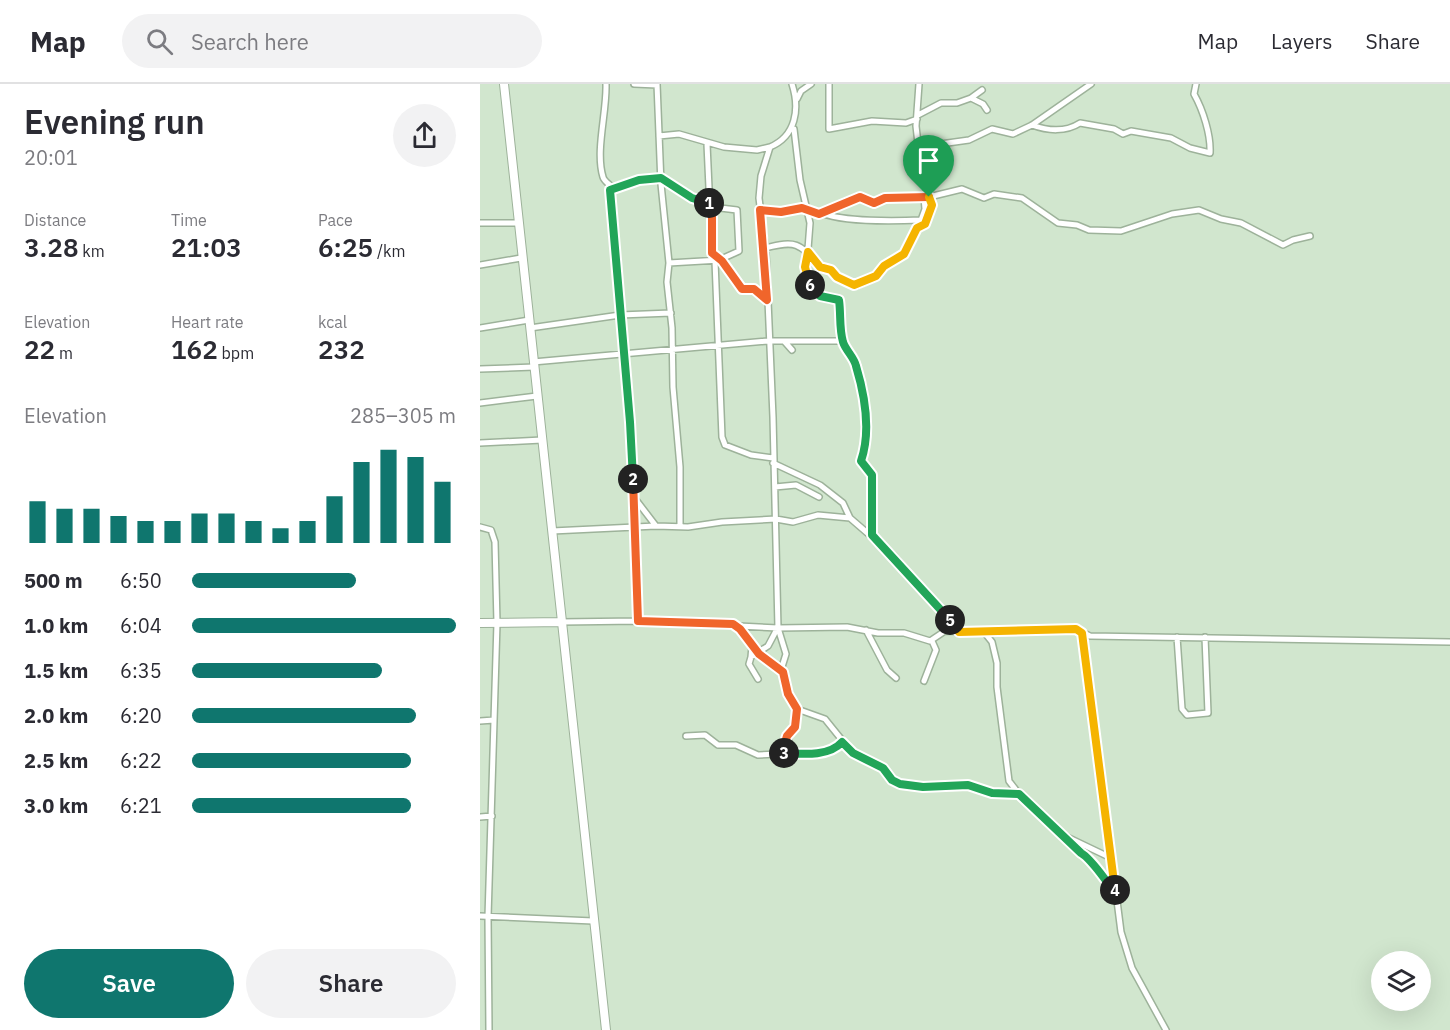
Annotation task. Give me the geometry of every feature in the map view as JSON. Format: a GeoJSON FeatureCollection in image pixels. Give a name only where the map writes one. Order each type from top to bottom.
{"type":"FeatureCollection","features":[{"type":"Feature","properties":{"kind":"main road"},"geometry":{"type":"LineString","coordinates":[[504,84],[606,1030]]}},
{"type":"Feature","properties":{"kind":"main road"},"geometry":{"type":"LineString","coordinates":[[480,624],[561,622]]}},
{"type":"Feature","properties":{"kind":"street"},"geometry":{"type":"LineString","coordinates":[[606,84],[602,167],[603,176],[612,188]]}},
{"type":"Feature","properties":{"kind":"street"},"geometry":{"type":"LineString","coordinates":[[634,84],[657,84],[661,178],[669,263],[667,282],[671,313],[671,351],[680,466],[680,525]]}},
{"type":"Feature","properties":{"kind":"street"},"geometry":{"type":"LineString","coordinates":[[792,84],[796,101]]}},
{"type":"Feature","properties":{"kind":"street"},"geometry":{"type":"LineString","coordinates":[[811,84],[801,91],[796,101],[793,125],[800,180],[810,223],[805,267],[812,290],[820,296],[839,300],[843,341],[856,364],[866,404],[864,432],[867,443],[861,461],[872,475],[872,535]]}},
{"type":"Feature","properties":{"kind":"street"},"geometry":{"type":"LineString","coordinates":[[829,84],[828,129],[872,121],[916,120],[941,103],[957,103],[971,98],[982,90]]}},
{"type":"Feature","properties":{"kind":"street"},"geometry":{"type":"LineString","coordinates":[[760,210],[781,212],[807,209],[831,217],[876,219],[884,222],[921,220],[926,197],[916,120],[919,84]]}},
{"type":"Feature","properties":{"kind":"street"},"geometry":{"type":"LineString","coordinates":[[919,147],[969,140],[992,129],[1011,135],[1032,125],[1091,84]]}},
{"type":"Feature","properties":{"kind":"street"},"geometry":{"type":"LineString","coordinates":[[1032,125],[1046,130],[1073,128],[1080,123],[1123,134],[1131,131],[1171,138],[1190,148],[1210,153],[1211,140],[1203,120],[1202,107],[1194,94],[1196,84]]}},
{"type":"Feature","properties":{"kind":"street"},"geometry":{"type":"LineString","coordinates":[[971,98],[983,104],[987,111]]}},
{"type":"Feature","properties":{"kind":"street"},"geometry":{"type":"LineString","coordinates":[[659,136],[679,134],[707,144],[757,150],[771,147],[788,136],[793,125]]}},
{"type":"Feature","properties":{"kind":"street"},"geometry":{"type":"LineString","coordinates":[[707,144],[712,207],[712,253],[715,261],[720,420],[724,445],[773,460],[820,485],[843,503],[850,518],[872,535],[959,632]]}},
{"type":"Feature","properties":{"kind":"street"},"geometry":{"type":"LineString","coordinates":[[771,147],[761,176],[760,210],[765,248],[775,487],[778,628],[786,654],[781,670],[788,694],[797,709],[795,727],[787,736],[782,753]]}},
{"type":"Feature","properties":{"kind":"street"},"geometry":{"type":"LineString","coordinates":[[612,188],[639,180],[661,178],[692,198],[708,202],[712,207]]}},
{"type":"Feature","properties":{"kind":"street"},"geometry":{"type":"LineString","coordinates":[[612,188],[610,193],[625,354],[638,621]]}},
{"type":"Feature","properties":{"kind":"street"},"geometry":{"type":"LineString","coordinates":[[822,213],[860,197],[874,203],[885,198],[926,197],[962,189],[984,198],[994,194],[1022,198],[1058,223],[1077,225],[1089,230],[1121,231],[1172,214],[1193,210],[1240,223],[1283,245],[1310,236]]}},
{"type":"Feature","properties":{"kind":"street"},"geometry":{"type":"LineString","coordinates":[[765,248],[791,242],[808,252],[820,267],[831,270],[841,280],[854,285],[862,284],[876,276],[884,266],[904,254],[917,228],[928,220],[932,205],[926,197]]}},
{"type":"Feature","properties":{"kind":"street"},"geometry":{"type":"LineString","coordinates":[[669,263],[715,261],[740,250],[738,211],[729,207],[712,207]]}},
{"type":"Feature","properties":{"kind":"street"},"geometry":{"type":"LineString","coordinates":[[480,223],[518,223]]}},
{"type":"Feature","properties":{"kind":"street"},"geometry":{"type":"LineString","coordinates":[[480,265],[521,258]]}},
{"type":"Feature","properties":{"kind":"street"},"geometry":{"type":"LineString","coordinates":[[715,261],[742,289],[754,289],[767,300]]}},
{"type":"Feature","properties":{"kind":"street"},"geometry":{"type":"LineString","coordinates":[[480,328],[620,315],[671,313]]}},
{"type":"Feature","properties":{"kind":"street"},"geometry":{"type":"LineString","coordinates":[[480,369],[768,341],[843,341]]}},
{"type":"Feature","properties":{"kind":"street"},"geometry":{"type":"LineString","coordinates":[[784,341],[792,350]]}},
{"type":"Feature","properties":{"kind":"street"},"geometry":{"type":"LineString","coordinates":[[480,403],[537,396]]}},
{"type":"Feature","properties":{"kind":"street"},"geometry":{"type":"LineString","coordinates":[[480,443],[542,440]]}},
{"type":"Feature","properties":{"kind":"street"},"geometry":{"type":"LineString","coordinates":[[775,487],[796,485],[819,497]]}},
{"type":"Feature","properties":{"kind":"street"},"geometry":{"type":"LineString","coordinates":[[633,496],[656,526]]}},
{"type":"Feature","properties":{"kind":"street"},"geometry":{"type":"LineString","coordinates":[[552,531],[680,525],[688,528],[722,522],[776,519],[793,522],[818,515],[850,518]]}},
{"type":"Feature","properties":{"kind":"street"},"geometry":{"type":"LineString","coordinates":[[480,527],[491,530],[495,542],[497,623],[488,917],[489,1030]]}},
{"type":"Feature","properties":{"kind":"street"},"geometry":{"type":"LineString","coordinates":[[561,622],[638,621],[778,628],[847,627],[904,633],[932,640]]}},
{"type":"Feature","properties":{"kind":"street"},"geometry":{"type":"LineString","coordinates":[[733,624],[740,629],[759,654],[781,670]]}},
{"type":"Feature","properties":{"kind":"street"},"geometry":{"type":"LineString","coordinates":[[751,657],[759,654],[768,646],[778,628]]}},
{"type":"Feature","properties":{"kind":"street"},"geometry":{"type":"LineString","coordinates":[[932,640],[943,631],[1076,629],[1090,636],[1450,642]]}},
{"type":"Feature","properties":{"kind":"street"},"geometry":{"type":"LineString","coordinates":[[866,630],[887,670],[896,678]]}},
{"type":"Feature","properties":{"kind":"street"},"geometry":{"type":"LineString","coordinates":[[984,632],[992,642],[997,663],[997,687],[1008,754],[1007,775],[1019,794],[1091,859],[1095,869],[1116,893]]}},
{"type":"Feature","properties":{"kind":"street"},"geometry":{"type":"LineString","coordinates":[[1082,633],[1121,933],[1129,960],[1167,1030]]}},
{"type":"Feature","properties":{"kind":"street"},"geometry":{"type":"LineString","coordinates":[[1178,636],[1182,709],[1187,715],[1208,713],[1205,637]]}},
{"type":"Feature","properties":{"kind":"street"},"geometry":{"type":"LineString","coordinates":[[924,681],[936,650],[932,640]]}},
{"type":"Feature","properties":{"kind":"street"},"geometry":{"type":"LineString","coordinates":[[752,646],[749,664],[758,679]]}},
{"type":"Feature","properties":{"kind":"street"},"geometry":{"type":"LineString","coordinates":[[797,709],[825,719],[853,753],[883,768],[892,780],[900,784],[923,787],[968,785],[992,793],[1019,794]]}},
{"type":"Feature","properties":{"kind":"street"},"geometry":{"type":"LineString","coordinates":[[480,721],[494,720]]}},
{"type":"Feature","properties":{"kind":"street"},"geometry":{"type":"LineString","coordinates":[[686,736],[705,735],[718,745],[736,745],[758,755],[821,752],[836,748],[842,742]]}},
{"type":"Feature","properties":{"kind":"street"},"geometry":{"type":"LineString","coordinates":[[480,816],[492,816]]}},
{"type":"Feature","properties":{"kind":"street"},"geometry":{"type":"LineString","coordinates":[[1065,836],[1111,858]]}},
{"type":"Feature","properties":{"kind":"street"},"geometry":{"type":"LineString","coordinates":[[480,916],[593,921]]}},
{"type":"Feature","properties":{"kind":"route"},"geometry":{"type":"LineString","coordinates":[[661,178],[692,198],[708,202],[712,207],[712,253],[722,261],[742,289],[754,289],[763,294],[767,300],[760,210],[781,212],[802,208],[819,214],[860,197],[874,203],[885,198],[894,200],[912,196],[929,197],[932,205],[928,220],[917,228],[906,252],[884,266],[879,274],[862,284],[856,286],[841,280],[831,270],[820,267],[808,252],[805,267],[812,290],[820,296],[839,300],[843,341],[856,364],[866,404],[864,432],[867,443],[861,461],[872,475],[870,508],[872,535],[894,556],[959,632],[1076,629],[1082,633],[1116,893],[1095,869],[1091,859],[1081,853],[1019,794],[992,793],[968,785],[923,787],[900,784],[894,782],[883,768],[853,753],[842,742],[836,748],[821,752],[782,753],[787,736],[795,727],[797,709],[788,694],[786,679],[781,670],[772,666],[759,654],[740,629],[733,624],[638,621],[630,422],[611,188],[639,180],[661,178]]}}]}
